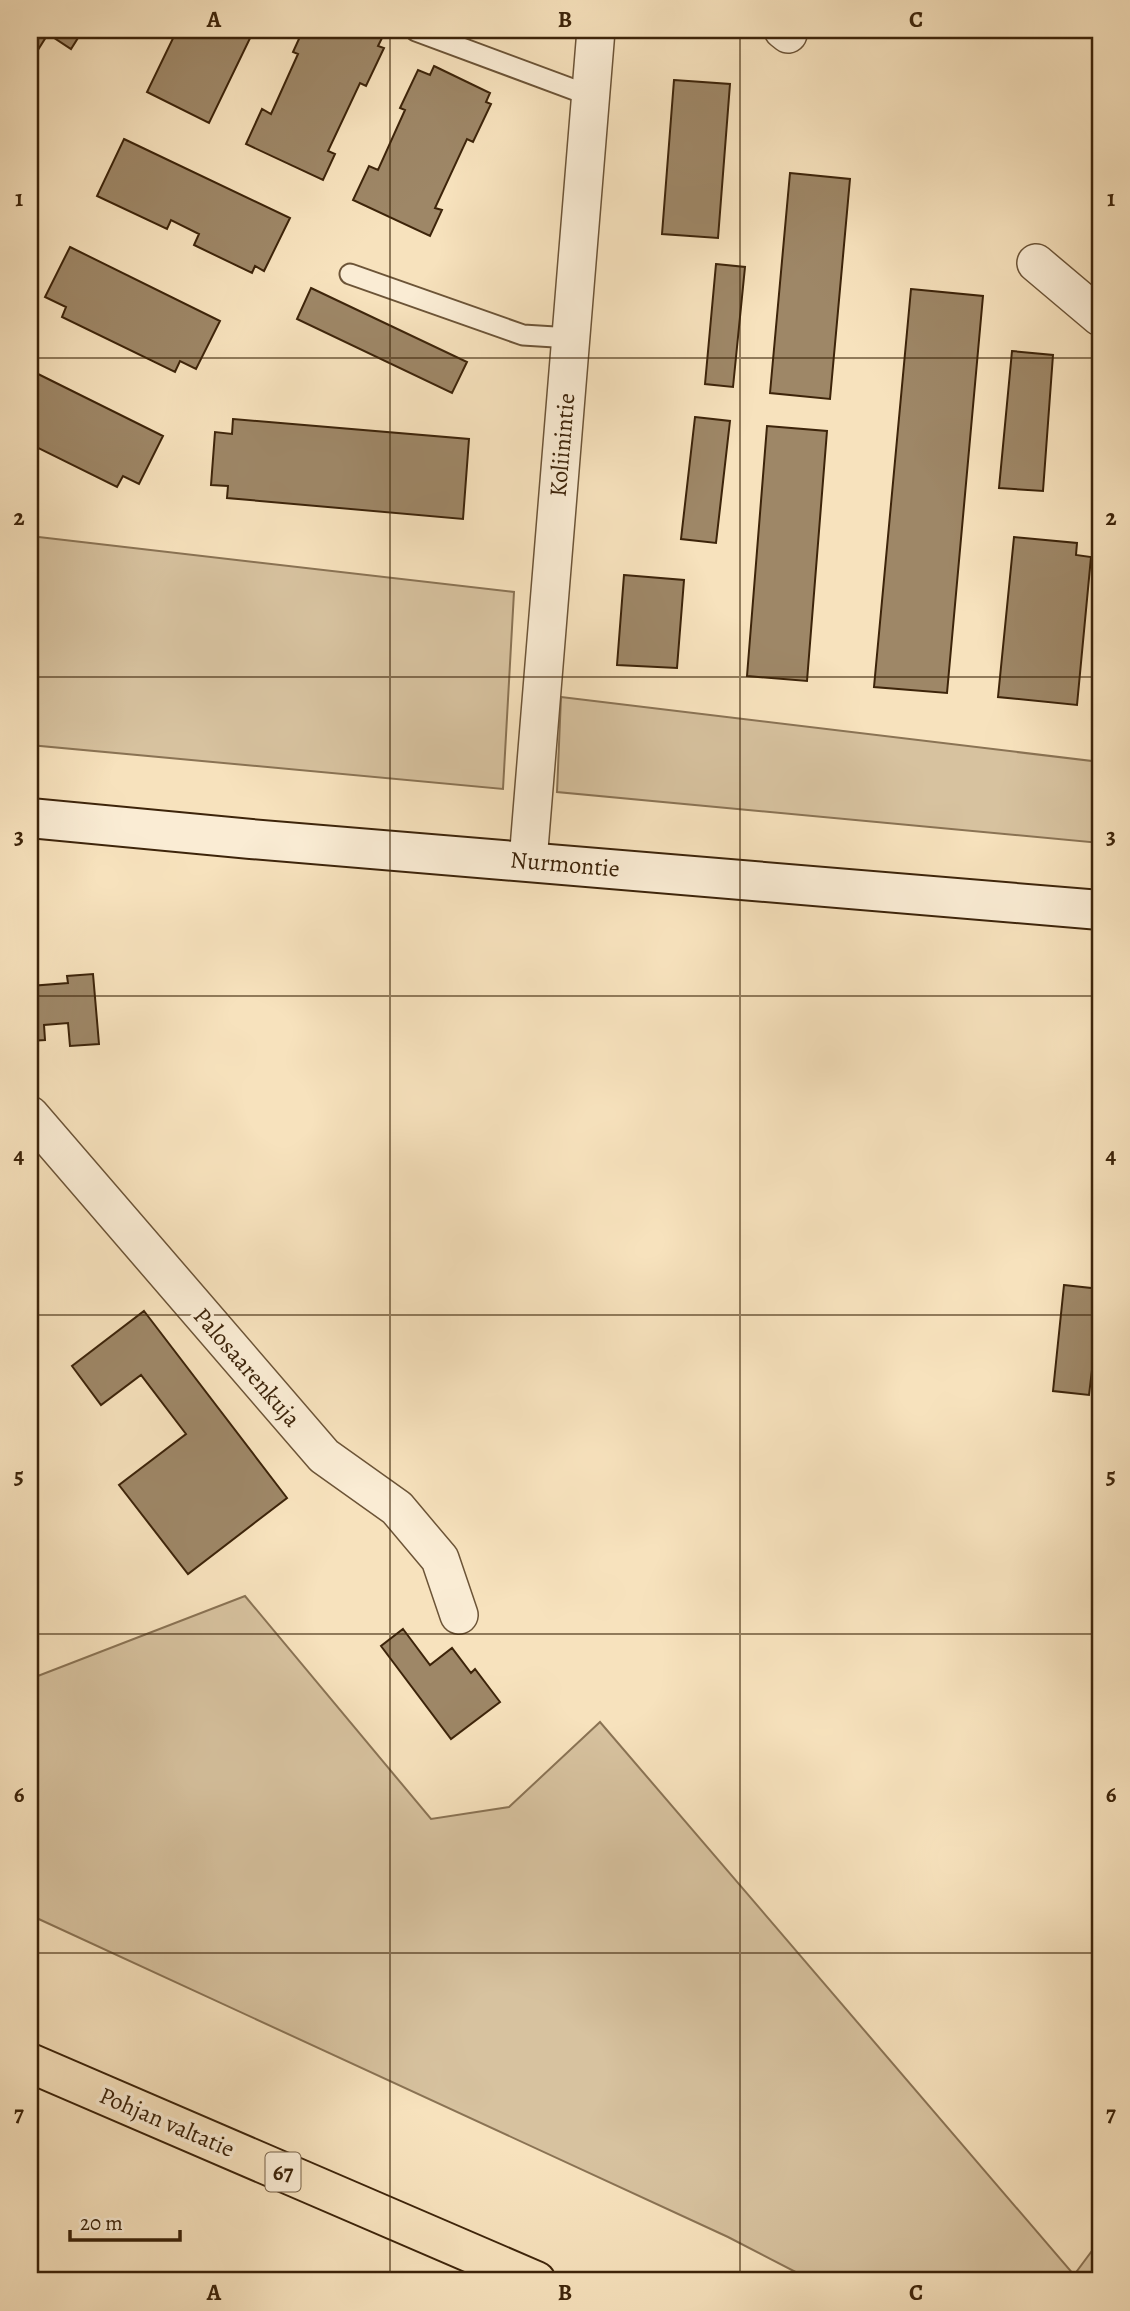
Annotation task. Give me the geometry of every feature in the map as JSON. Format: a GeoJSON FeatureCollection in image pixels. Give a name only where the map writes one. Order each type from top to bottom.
{"type":"FeatureCollection","features":[{"type":"Feature","properties":{"kind":"highway","name":"Pohjan valtatie"},"geometry":{"type":"LineString","coordinates":[[30,2063],[536,2281]]}},
{"type":"Feature","properties":{"kind":"main road","name":"Nurmontie"},"geometry":{"type":"LineString","coordinates":[[30,818],[1100,910]]}},
{"type":"Feature","properties":{"kind":"street","name":"Koliinintie"},"geometry":{"type":"LineString","coordinates":[[528,861],[596,30]]}},
{"type":"Feature","properties":{"kind":"street"},"geometry":{"type":"LineString","coordinates":[[1036,263],[1100,317]]}},
{"type":"Feature","properties":{"kind":"street","name":"Palosaarenkuja"},"geometry":{"type":"LineString","coordinates":[[30,1115],[324,1456],[397,1508],[440,1559],[459,1615]]}},
{"type":"Feature","properties":{"kind":"lane"},"geometry":{"type":"LineString","coordinates":[[416,31],[591,96]]}},
{"type":"Feature","properties":{"kind":"lane"},"geometry":{"type":"LineString","coordinates":[[351,274],[523,335],[571,338]]}},
{"type":"Feature","properties":{"kind":"shaded area"},"geometry":{"type":"Polygon","coordinates":[[[30,536],[514,592],[503,789],[30,745],[30,536]]]}},
{"type":"Feature","properties":{"kind":"shaded area"},"geometry":{"type":"Polygon","coordinates":[[[561,697],[1100,762],[1100,843],[557,792],[561,697]]]}},
{"type":"Feature","properties":{"kind":"shaded area"},"geometry":{"type":"Polygon","coordinates":[[[245,1596],[431,1819],[509,1807],[600,1722],[1074,2275],[1100,2240],[1100,2281],[813,2281],[728,2237],[30,1915],[30,1679],[245,1596]]]}},
{"type":"Feature","properties":{"kind":"building"},"geometry":{"type":"Polygon","coordinates":[[[30,30],[83,30],[71,49],[48,34],[31,61],[30,30]]]}},
{"type":"Feature","properties":{"kind":"building"},"geometry":{"type":"Polygon","coordinates":[[[177,30],[254,30],[209,123],[147,92],[177,30]]]}},
{"type":"Feature","properties":{"kind":"building"},"geometry":{"type":"Polygon","coordinates":[[[303,30],[369,30],[383,36],[378,46],[384,48],[366,86],[360,83],[328,151],[335,154],[323,180],[246,144],[262,109],[271,114],[298,54],[293,52],[303,30]]]}},
{"type":"Feature","properties":{"kind":"building"},"geometry":{"type":"Polygon","coordinates":[[[434,66],[490,93],[486,102],[491,104],[473,142],[467,139],[435,208],[442,210],[430,236],[353,200],[369,166],[378,170],[405,110],[400,108],[418,70],[430,75],[434,66]]]}},
{"type":"Feature","properties":{"kind":"building"},"geometry":{"type":"Polygon","coordinates":[[[674,80],[730,84],[718,238],[662,234],[674,80]]]}},
{"type":"Feature","properties":{"kind":"building"},"geometry":{"type":"Polygon","coordinates":[[[124,139],[290,218],[264,271],[255,266],[252,273],[194,245],[199,234],[171,220],[167,229],[97,196],[124,139]]]}},
{"type":"Feature","properties":{"kind":"building"},"geometry":{"type":"Polygon","coordinates":[[[790,173],[850,179],[830,399],[770,393],[790,173]]]}},
{"type":"Feature","properties":{"kind":"building"},"geometry":{"type":"Polygon","coordinates":[[[70,247],[220,321],[196,369],[180,361],[175,372],[62,317],[66,307],[45,297],[70,247]]]}},
{"type":"Feature","properties":{"kind":"building"},"geometry":{"type":"Polygon","coordinates":[[[716,264],[745,267],[733,387],[705,384],[716,264]]]}},
{"type":"Feature","properties":{"kind":"building"},"geometry":{"type":"Polygon","coordinates":[[[311,288],[467,362],[452,393],[297,319],[311,288]]]}},
{"type":"Feature","properties":{"kind":"building"},"geometry":{"type":"Polygon","coordinates":[[[911,289],[983,296],[947,693],[874,687],[911,289]]]}},
{"type":"Feature","properties":{"kind":"building"},"geometry":{"type":"Polygon","coordinates":[[[1012,351],[1053,355],[1043,491],[999,488],[1012,351]]]}},
{"type":"Feature","properties":{"kind":"building"},"geometry":{"type":"Polygon","coordinates":[[[30,370],[163,436],[139,484],[123,476],[117,487],[30,444],[30,370]]]}},
{"type":"Feature","properties":{"kind":"building"},"geometry":{"type":"Polygon","coordinates":[[[695,417],[730,421],[716,543],[681,539],[695,417]]]}},
{"type":"Feature","properties":{"kind":"building"},"geometry":{"type":"Polygon","coordinates":[[[233,419],[469,439],[463,519],[227,498],[228,486],[211,485],[215,432],[232,434],[233,419]]]}},
{"type":"Feature","properties":{"kind":"building"},"geometry":{"type":"Polygon","coordinates":[[[767,426],[827,431],[807,681],[747,676],[767,426]]]}},
{"type":"Feature","properties":{"kind":"building"},"geometry":{"type":"Polygon","coordinates":[[[1014,537],[1077,543],[1076,555],[1091,557],[1077,705],[998,697],[1014,537]]]}},
{"type":"Feature","properties":{"kind":"building"},"geometry":{"type":"Polygon","coordinates":[[[624,575],[684,580],[677,668],[617,665],[624,575]]]}},
{"type":"Feature","properties":{"kind":"building"},"geometry":{"type":"Polygon","coordinates":[[[30,899],[35,899],[36,917],[30,917],[30,899]]]}},
{"type":"Feature","properties":{"kind":"building"},"geometry":{"type":"Polygon","coordinates":[[[93,974],[99,1044],[70,1046],[68,1023],[44,1025],[45,1040],[30,1041],[30,986],[68,983],[67,976],[93,974]]]}},
{"type":"Feature","properties":{"kind":"building"},"geometry":{"type":"Polygon","coordinates":[[[1064,1285],[1100,1289],[1100,1346],[1095,1345],[1089,1395],[1053,1391],[1064,1285]]]}},
{"type":"Feature","properties":{"kind":"building"},"geometry":{"type":"Polygon","coordinates":[[[144,1311],[287,1498],[188,1574],[119,1485],[186,1434],[141,1375],[101,1405],[72,1366],[144,1311]]]}},
{"type":"Feature","properties":{"kind":"building"},"geometry":{"type":"Polygon","coordinates":[[[403,1629],[430,1665],[452,1648],[471,1673],[475,1669],[500,1702],[451,1739],[381,1646],[403,1629]]]}}]}
